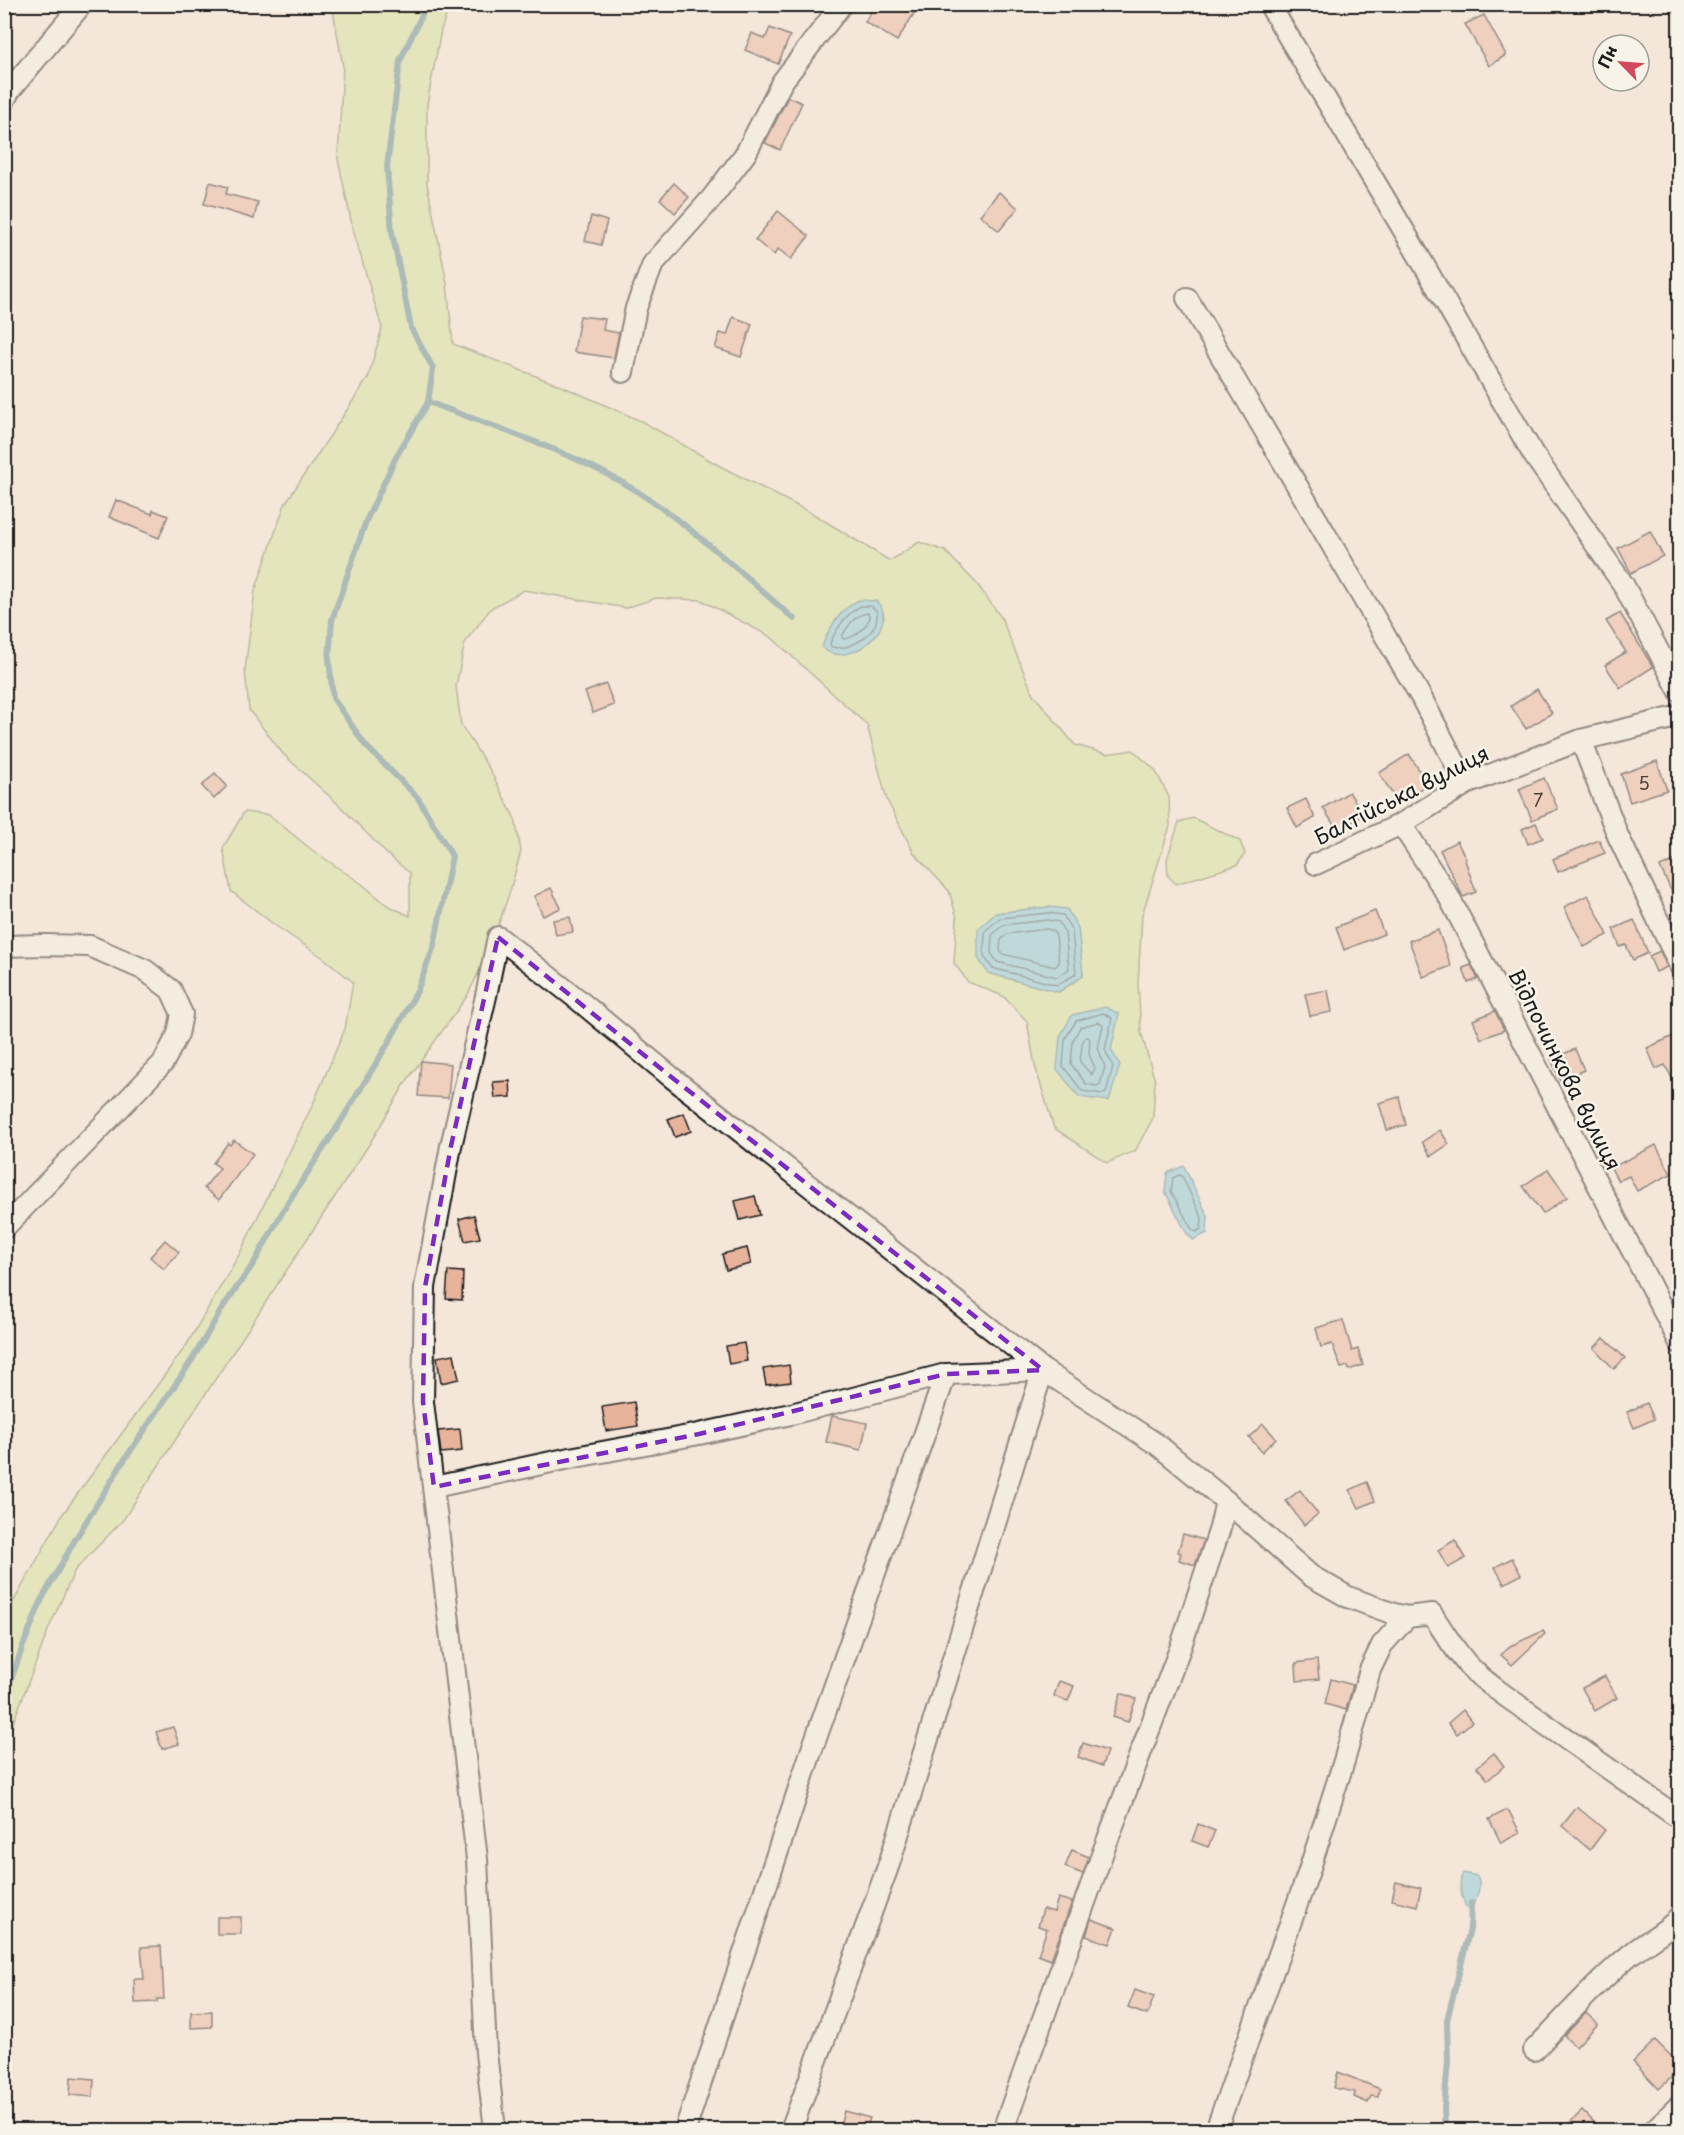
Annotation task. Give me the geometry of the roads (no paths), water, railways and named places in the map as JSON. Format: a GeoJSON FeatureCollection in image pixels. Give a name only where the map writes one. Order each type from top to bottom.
{"type":"FeatureCollection","features":[{"type":"Feature","properties":{"kind":"street"},"geometry":{"type":"LineString","coordinates":[[4,101],[10,90],[82,4]]}},
{"type":"Feature","properties":{"kind":"street"},"geometry":{"type":"LineString","coordinates":[[623,372],[636,308],[653,264],[712,198],[746,153],[782,82],[842,4]]}},
{"type":"Feature","properties":{"kind":"street"},"geometry":{"type":"LineString","coordinates":[[1269,4],[1533,454],[1623,584],[1680,692]]}},
{"type":"Feature","properties":{"kind":"street"},"geometry":{"type":"LineString","coordinates":[[1187,298],[1421,697],[1466,784]]}},
{"type":"Feature","properties":{"kind":"street","name":"Балтійська вулиця"},"geometry":{"type":"LineString","coordinates":[[1316,864],[1401,824],[1466,784],[1581,740],[1680,716]]}},
{"type":"Feature","properties":{"kind":"street"},"geometry":{"type":"LineString","coordinates":[[1581,740],[1618,836],[1680,966]]}},
{"type":"Feature","properties":{"kind":"street","name":"Відпочинкова вулиця"},"geometry":{"type":"LineString","coordinates":[[1401,824],[1449,897],[1680,1343]]}},
{"type":"Feature","properties":{"kind":"street"},"geometry":{"type":"LineString","coordinates":[[493,2130],[494,2121],[486,2054],[477,1859],[423,1402],[425,1287],[451,1146],[498,937],[670,1076],[1043,1370],[1158,1445],[1311,1576],[1348,1597],[1407,1617],[1432,1614],[1469,1666],[1504,1695],[1680,1819]]}},
{"type":"Feature","properties":{"kind":"street"},"geometry":{"type":"LineString","coordinates":[[4,946],[90,946],[145,970],[171,990],[182,1014],[178,1034],[163,1063],[4,1228]]}},
{"type":"Feature","properties":{"kind":"street"},"geometry":{"type":"LineString","coordinates":[[434,1487],[791,1414],[946,1374],[1043,1370]]}},
{"type":"Feature","properties":{"kind":"street"},"geometry":{"type":"LineString","coordinates":[[791,2130],[889,1864],[1043,1370]]}},
{"type":"Feature","properties":{"kind":"street"},"geometry":{"type":"LineString","coordinates":[[685,2130],[807,1763],[946,1374]]}},
{"type":"Feature","properties":{"kind":"street"},"geometry":{"type":"LineString","coordinates":[[1003,2130],[1103,1852],[1181,1646],[1220,1528],[1226,1501]]}},
{"type":"Feature","properties":{"kind":"street"},"geometry":{"type":"LineString","coordinates":[[1216,2130],[1310,1871],[1370,1670],[1382,1645],[1407,1617]]}},
{"type":"Feature","properties":{"kind":"street"},"geometry":{"type":"LineString","coordinates":[[1534,2050],[1627,1956],[1668,1929],[1680,1917]]}},
{"type":"Feature","properties":{"kind":"street"},"geometry":{"type":"LineString","coordinates":[[1654,2130],[1680,2105]]}},
{"type":"Feature","properties":{"kind":"water"},"geometry":{"type":"Polygon","coordinates":[[[859,600],[876,601],[882,611],[882,623],[877,633],[868,643],[845,654],[833,654],[823,648],[826,637],[837,619],[859,600]]]}},
{"type":"Feature","properties":{"kind":"water"},"geometry":{"type":"Polygon","coordinates":[[[1048,907],[1067,909],[1078,928],[1083,976],[1058,992],[988,973],[978,958],[978,929],[996,913],[1048,907]]]}},
{"type":"Feature","properties":{"kind":"water"},"geometry":{"type":"Polygon","coordinates":[[[1105,1007],[1119,1014],[1111,1050],[1120,1065],[1109,1101],[1079,1097],[1057,1069],[1060,1037],[1072,1015],[1105,1007]]]}},
{"type":"Feature","properties":{"kind":"water"},"geometry":{"type":"Polygon","coordinates":[[[1184,1166],[1208,1217],[1207,1233],[1193,1240],[1186,1232],[1165,1191],[1167,1173],[1184,1166]]]}},
{"type":"Feature","properties":{"kind":"water"},"geometry":{"type":"Polygon","coordinates":[[[1463,1873],[1477,1876],[1479,1880],[1478,1892],[1471,1909],[1466,1907],[1460,1886],[1463,1873]]]}},
{"type":"Feature","properties":{"kind":"waterway"},"geometry":{"type":"LineString","coordinates":[[4,1699],[42,1599],[76,1538],[123,1462],[192,1360],[223,1307],[254,1263],[287,1204],[389,1042],[417,991],[434,946],[452,856],[418,798],[365,745],[333,698],[329,659],[332,620],[366,521],[396,457],[428,402],[433,368],[411,328],[392,232],[387,167],[400,61],[427,4]]}},
{"type":"Feature","properties":{"kind":"waterway"},"geometry":{"type":"LineString","coordinates":[[428,402],[562,453],[638,492],[699,536],[794,619]]}},
{"type":"Feature","properties":{"kind":"waterway"},"geometry":{"type":"LineString","coordinates":[[1445,2130],[1447,2020],[1470,1929],[1471,1903]]}}]}
